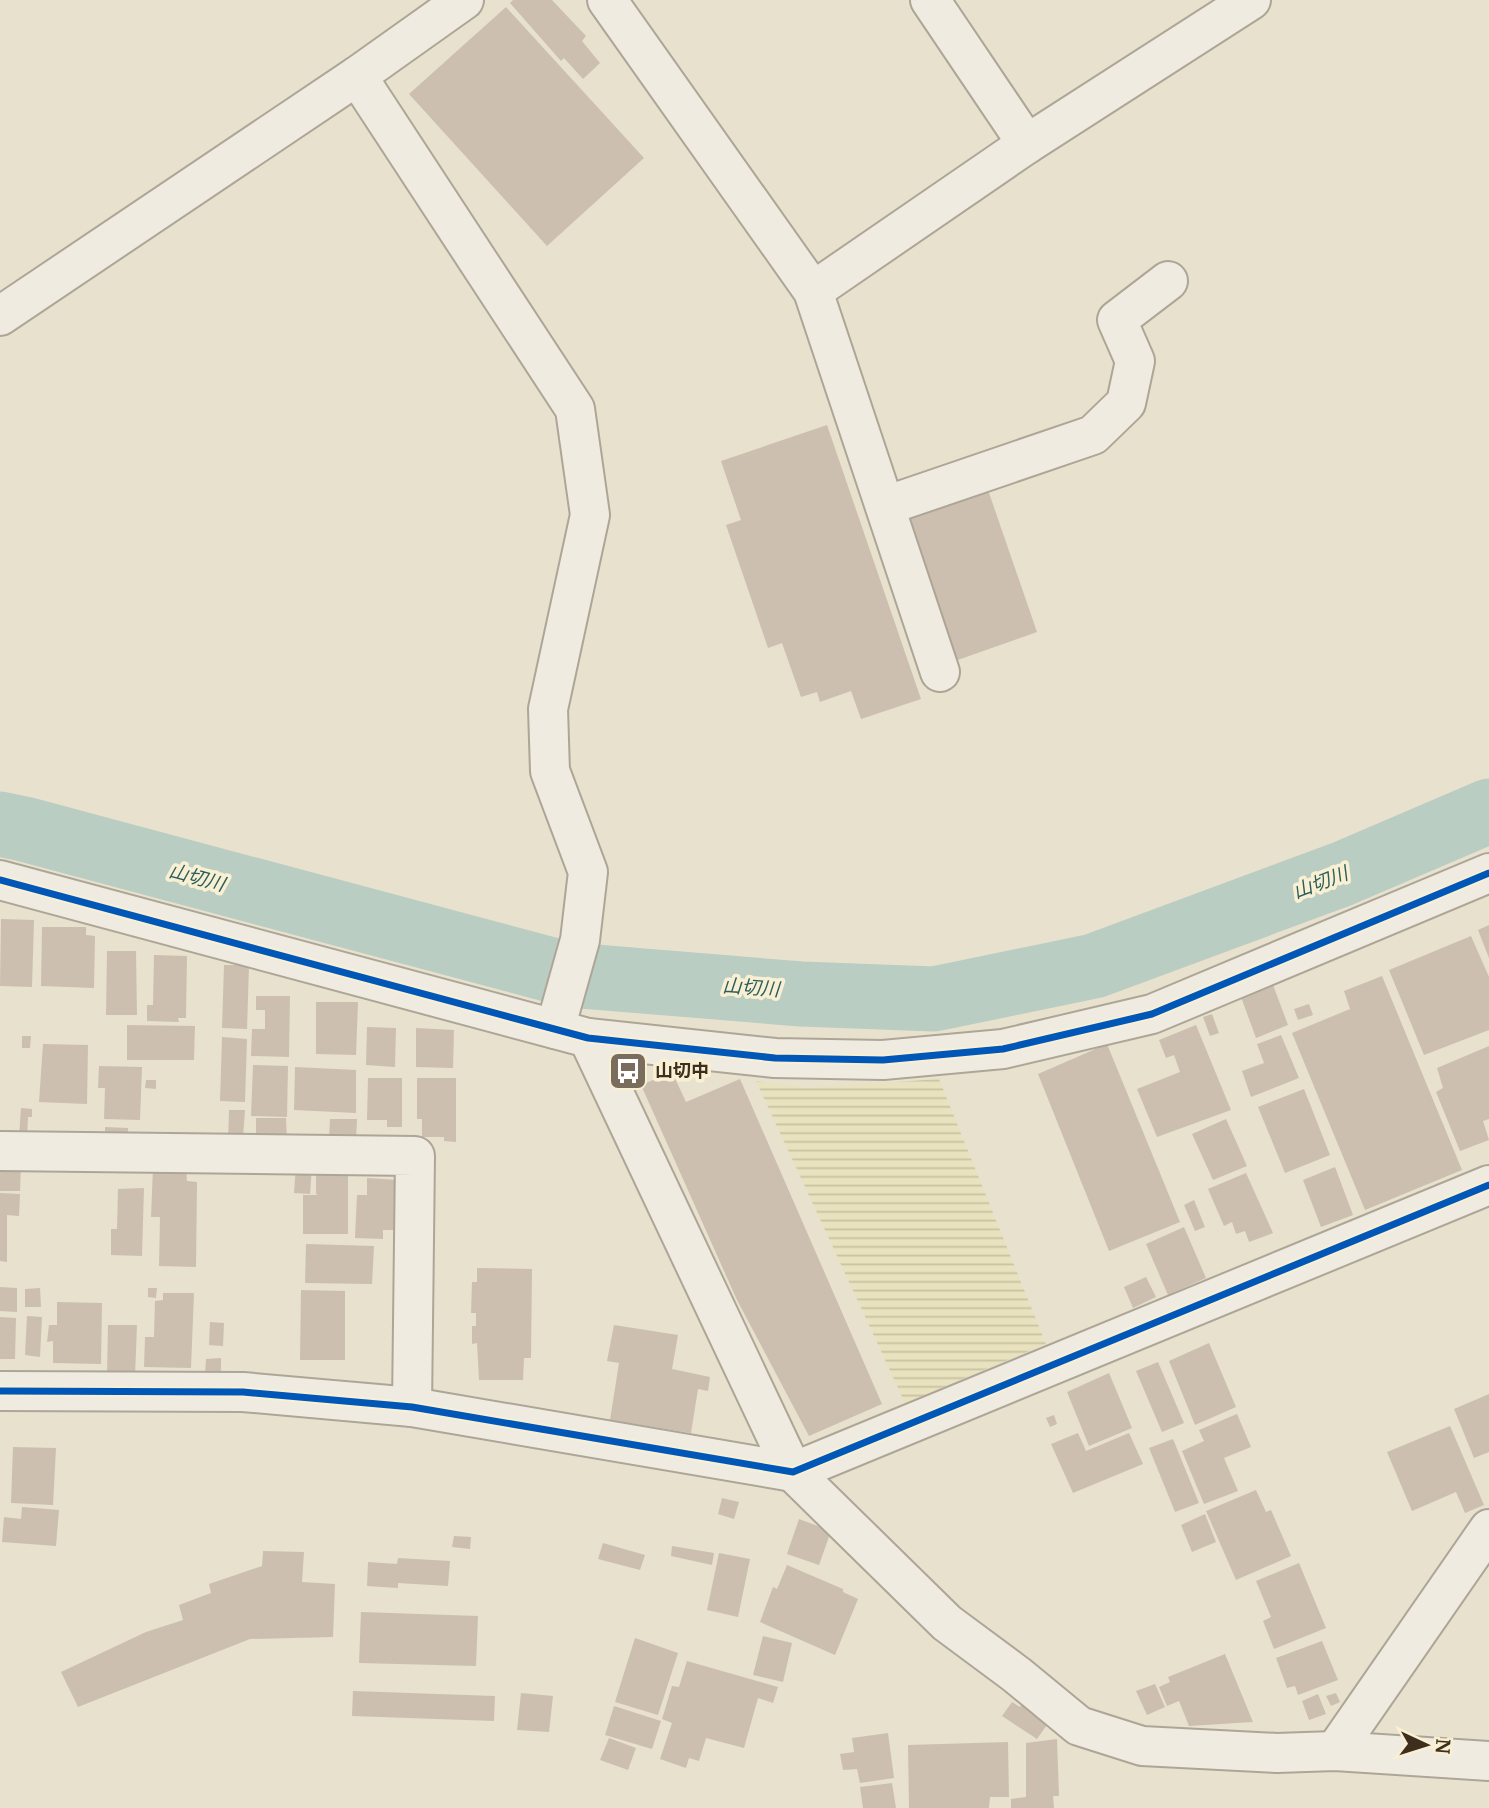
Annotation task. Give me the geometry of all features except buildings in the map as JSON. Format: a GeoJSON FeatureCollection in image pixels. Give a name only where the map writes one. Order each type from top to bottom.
{"type":"FeatureCollection","features":[{"type":"Feature","properties":{"kind":"street"},"geometry":{"type":"LineString","coordinates":[[0,316],[357,76],[464,0]]}},
{"type":"Feature","properties":{"kind":"street"},"geometry":{"type":"LineString","coordinates":[[607,0],[813,292],[940,672]]}},
{"type":"Feature","properties":{"kind":"street"},"geometry":{"type":"LineString","coordinates":[[930,0],[1027,144]]}},
{"type":"Feature","properties":{"kind":"street"},"geometry":{"type":"LineString","coordinates":[[813,292],[1027,144],[1251,0]]}},
{"type":"Feature","properties":{"kind":"street"},"geometry":{"type":"LineString","coordinates":[[357,76],[575,409],[590,515],[548,709],[550,771],[587,872],[569,1022],[793,1472],[947,1623],[1079,1726],[1142,1746],[1277,1753],[1335,1751],[1489,1761]]}},
{"type":"Feature","properties":{"kind":"street"},"geometry":{"type":"LineString","coordinates":[[885,506],[1093,435],[1126,403],[1135,362],[1117,320],[1168,281]]}},
{"type":"Feature","properties":{"kind":"street"},"geometry":{"type":"LineString","coordinates":[[0,880],[569,1022],[775,1058],[883,1060],[1003,1049],[1152,1014],[1489,873]]}},
{"type":"Feature","properties":{"kind":"street"},"geometry":{"type":"LineString","coordinates":[[0,1151],[415,1156],[412,1408]]}},
{"type":"Feature","properties":{"kind":"street"},"geometry":{"type":"LineString","coordinates":[[0,1391],[243,1392],[412,1408],[793,1472],[1489,1185]]}},
{"type":"Feature","properties":{"kind":"street"},"geometry":{"type":"LineString","coordinates":[[1335,1751],[1489,1529]]}},
{"type":"Feature","properties":{"kind":"shaded area"},"geometry":{"type":"Polygon","coordinates":[[[939,1079],[1046,1344],[905,1403],[756,1081],[808,1088],[939,1079]]]}},
{"type":"Feature","properties":{"kind":"waterway","name":"山切川"},"geometry":{"type":"LineString","coordinates":[[0,824],[570,975],[801,994],[934,999],[1094,966],[1342,874],[1489,811]]}},
{"type":"Feature","properties":{"kind":"cycle path"},"geometry":{"type":"LineString","coordinates":[[0,880],[588,1038],[775,1058],[883,1060],[1003,1049],[1152,1014],[1489,873]]}},
{"type":"Feature","properties":{"kind":"cycle path"},"geometry":{"type":"LineString","coordinates":[[0,1391],[243,1392],[412,1407],[793,1472],[1489,1185]]}},
{"type":"Feature","properties":{"kind":"place","name":"山切中"},"geometry":{"type":"Point","coordinates":[628,1071]}}]}
